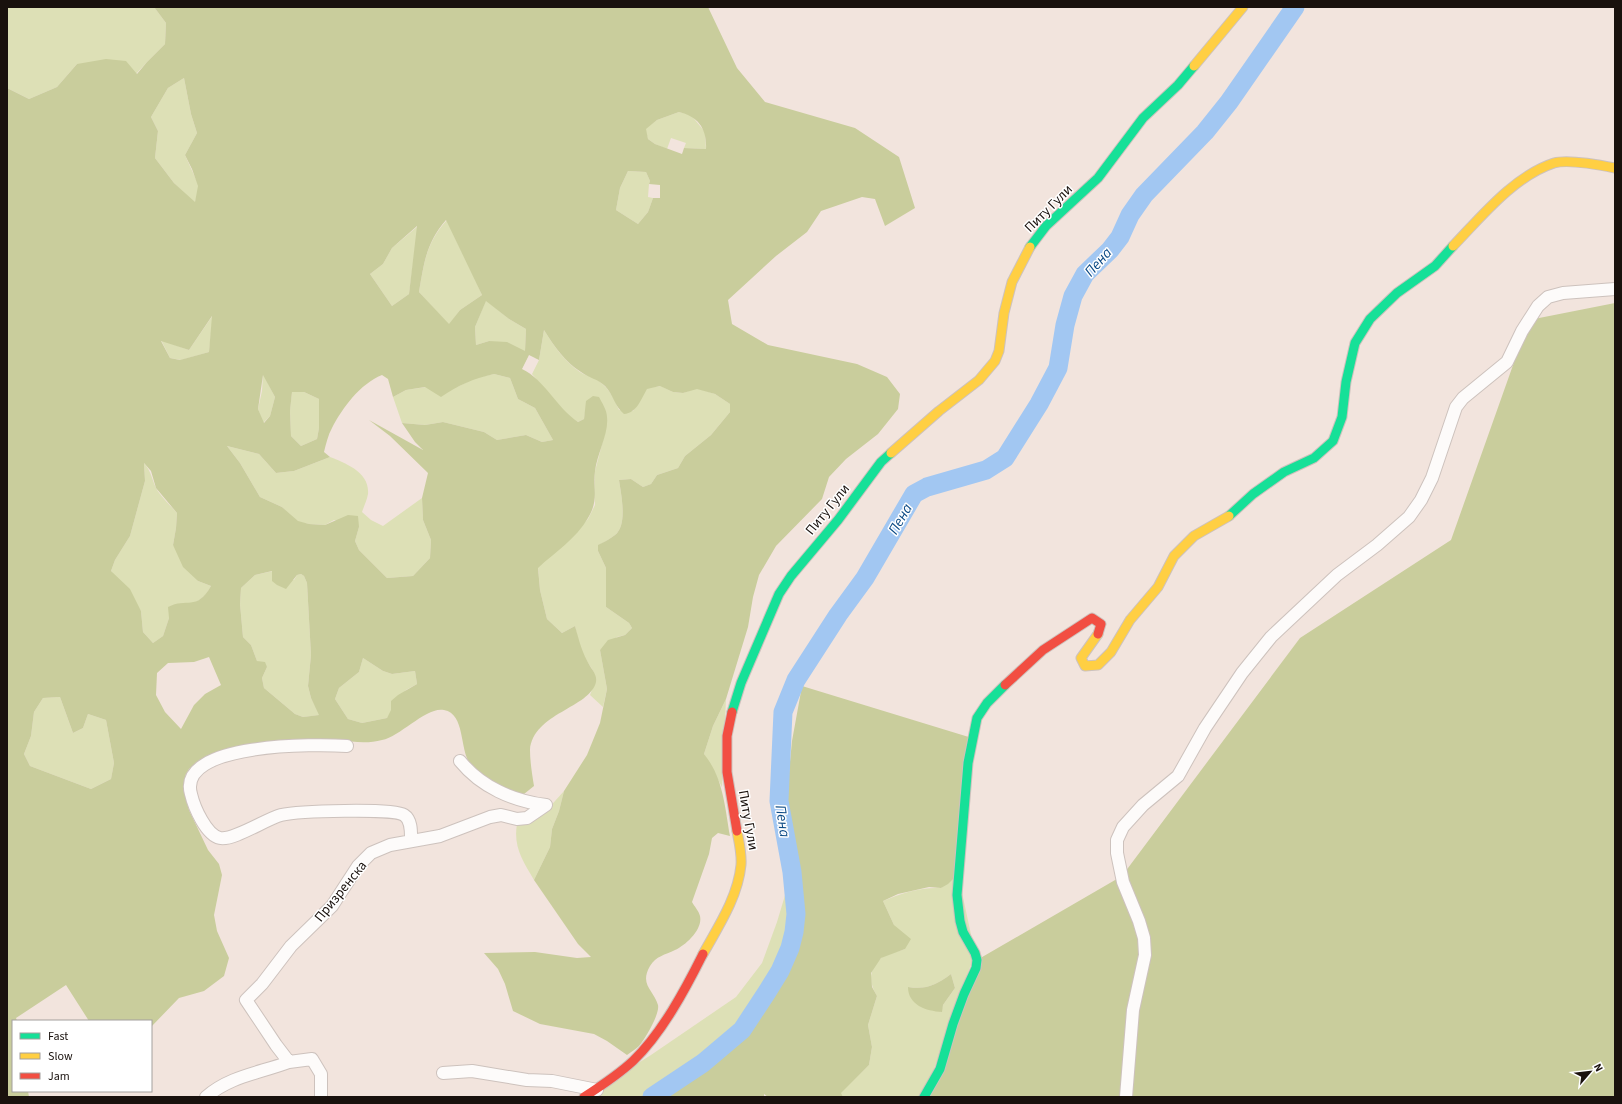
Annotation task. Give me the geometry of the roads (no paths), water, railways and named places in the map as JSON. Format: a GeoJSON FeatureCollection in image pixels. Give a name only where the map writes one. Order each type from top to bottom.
{"type":"FeatureCollection","features":[{"type":"Feature","properties":{"kind":"street","name":"Питу Гули"},"geometry":{"type":"LineString","coordinates":[[584,1097],[597,1090],[634,1060],[652,1040],[699,962],[729,905],[741,866],[741,853],[727,772],[726,752],[728,730],[733,705],[741,683],[780,594],[791,576],[841,516],[881,462],[938,411],[979,380],[988,371],[995,361],[999,351],[1005,307],[1012,282],[1027,250],[1046,226],[1098,178],[1143,118],[1178,85],[1243,7]]}},
{"type":"Feature","properties":{"kind":"street"},"geometry":{"type":"LineString","coordinates":[[924,1097],[940,1069],[953,1024],[964,994],[976,968],[977,960],[975,953],[960,921],[957,895],[968,763],[977,718],[987,704],[1021,669],[1043,650],[1092,618],[1101,624],[1099,636],[1088,647],[1081,658],[1085,666],[1098,665],[1111,652],[1130,620],[1158,587],[1174,556],[1194,536],[1228,518],[1253,494],[1284,472],[1314,458],[1333,441],[1342,417],[1346,382],[1355,343],[1370,319],[1397,293],[1435,266],[1496,201],[1524,178],[1555,163],[1587,163],[1615,168]]}},
{"type":"Feature","properties":{"kind":"street"},"geometry":{"type":"LineString","coordinates":[[1126,1097],[1133,1010],[1145,955],[1144,938],[1139,921],[1123,882],[1116,853],[1117,840],[1123,827],[1143,805],[1178,776],[1205,728],[1234,685],[1271,637],[1337,575],[1377,545],[1409,517],[1421,500],[1432,478],[1456,407],[1463,398],[1507,362],[1522,331],[1538,306],[1548,297],[1563,293],[1615,289]]}},
{"type":"Feature","properties":{"kind":"street"},"geometry":{"type":"LineString","coordinates":[[347,746],[296,746],[255,750],[222,756],[203,765],[195,771],[190,781],[190,793],[199,814],[215,837],[221,838],[241,833],[268,819],[283,814],[321,811],[388,811],[400,813],[407,818],[411,830],[411,841]]}},
{"type":"Feature","properties":{"kind":"street","name":"Призренска"},"geometry":{"type":"LineString","coordinates":[[289,1062],[246,1000],[262,984],[291,946],[332,906],[358,866],[371,853],[390,845],[440,836],[490,817],[501,815],[517,819],[527,818],[546,805],[528,802],[490,788],[468,770],[460,761]]}},
{"type":"Feature","properties":{"kind":"street"},"geometry":{"type":"LineString","coordinates":[[206,1097],[216,1088],[234,1079],[289,1062],[312,1059],[321,1074],[321,1097]]}},
{"type":"Feature","properties":{"kind":"street"},"geometry":{"type":"LineString","coordinates":[[443,1073],[472,1071],[527,1080],[552,1081],[597,1090]]}},
{"type":"Feature","properties":{"kind":"waterway","name":"Пена"},"geometry":{"type":"LineString","coordinates":[[652,1097],[703,1063],[742,1030],[780,971],[790,948],[796,914],[792,872],[779,801],[783,712],[796,680],[838,615],[865,578],[914,494],[927,487],[986,470],[1005,458],[1039,404],[1058,368],[1065,325],[1073,296],[1085,274],[1110,250],[1120,237],[1130,215],[1144,195],[1205,132],[1229,102],[1295,7]]}}]}
